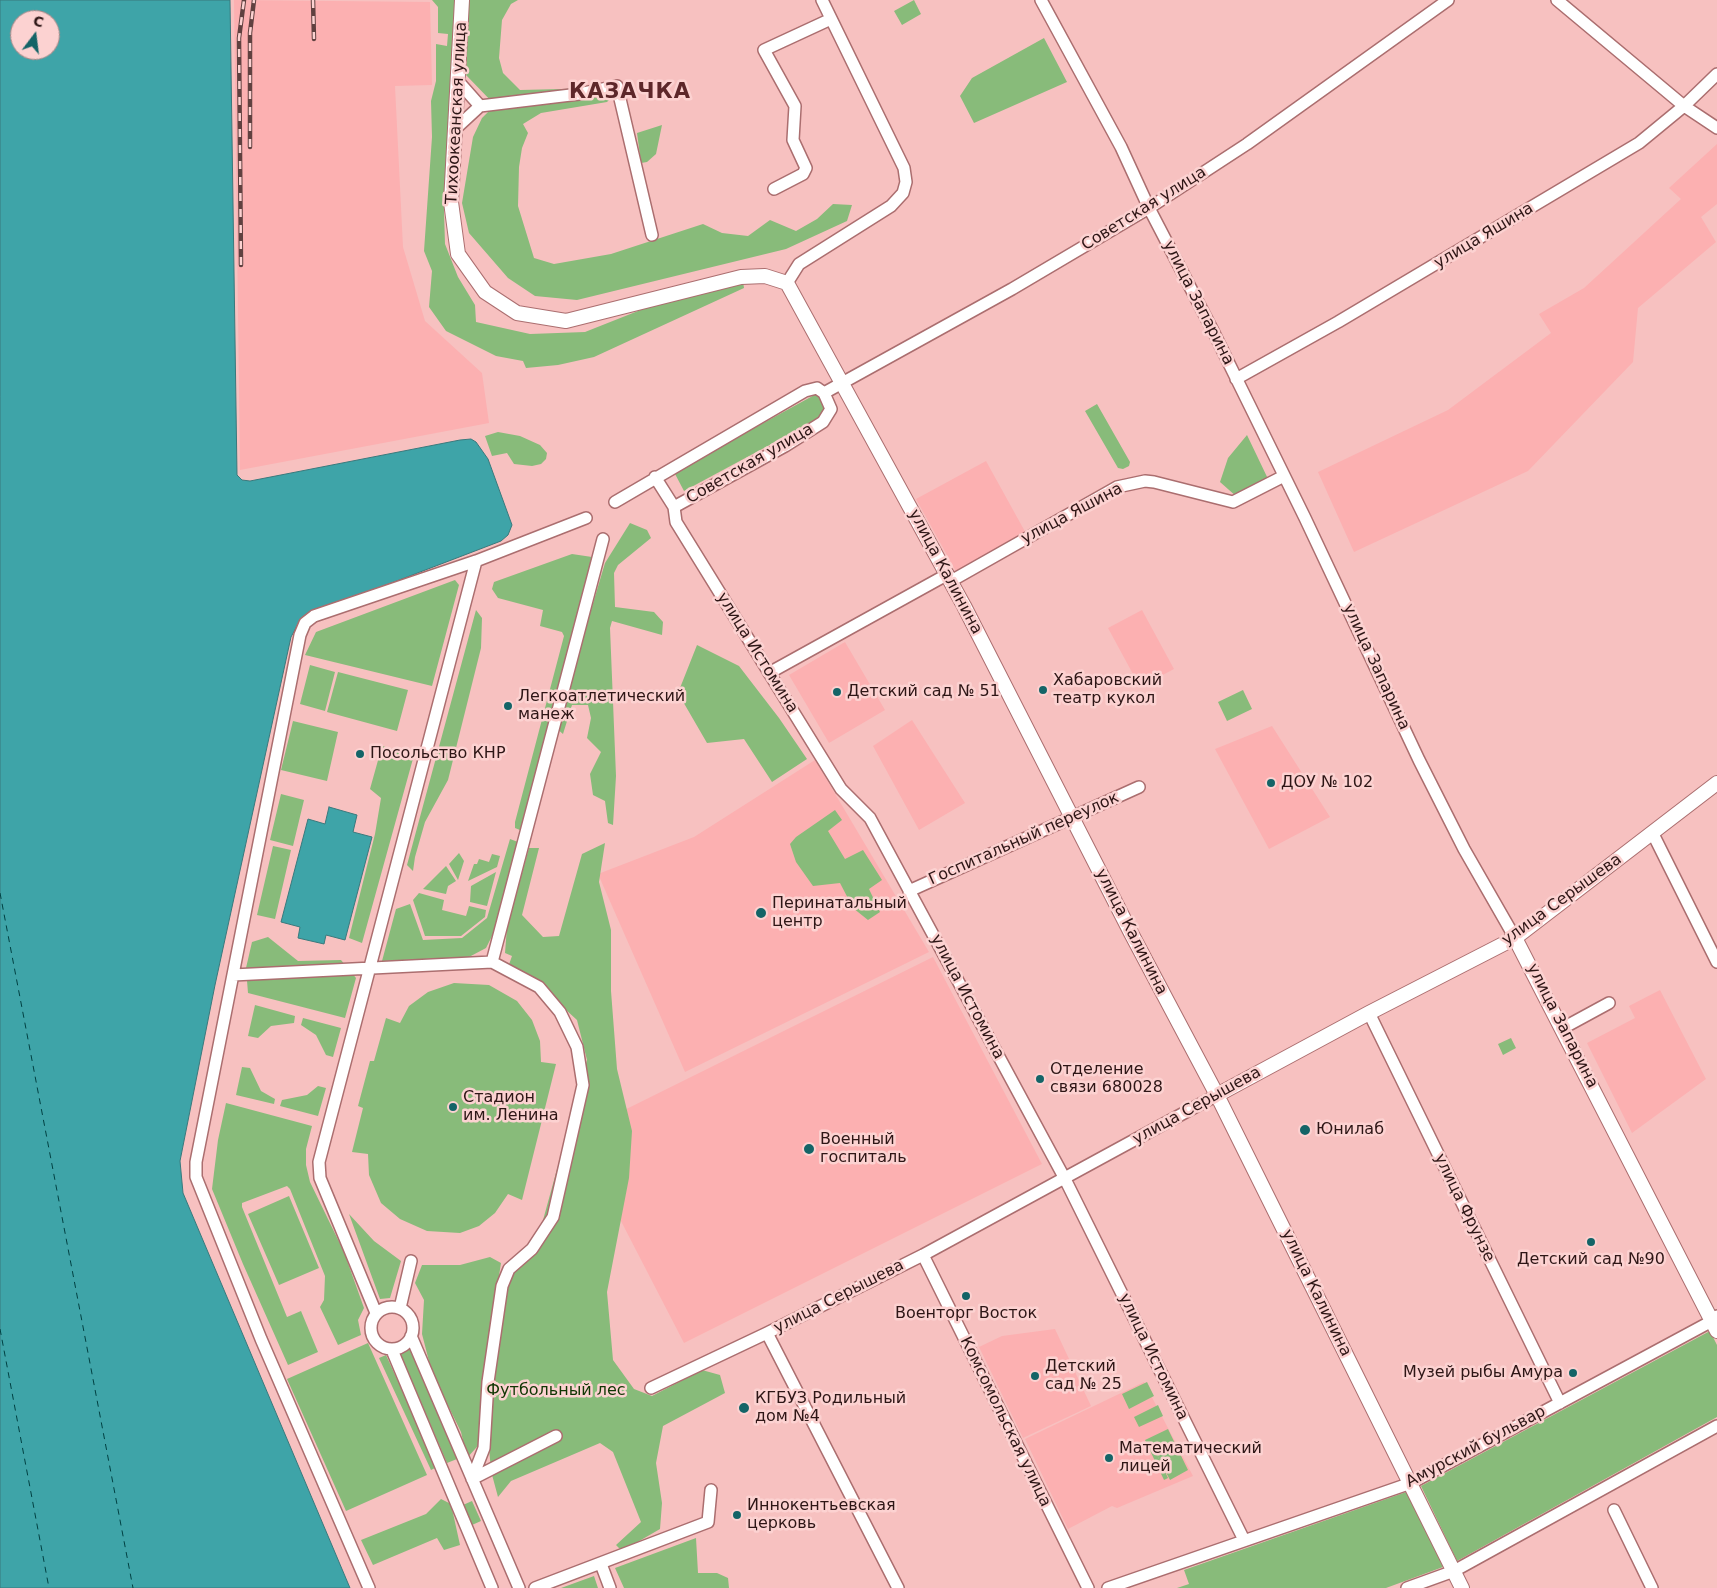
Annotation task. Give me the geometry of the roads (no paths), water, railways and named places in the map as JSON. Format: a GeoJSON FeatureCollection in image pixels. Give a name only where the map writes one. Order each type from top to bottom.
{"type":"FeatureCollection","features":[{"type":"Feature","properties":{"kind":"main road","name":"Тихоокеанская улица"},"geometry":{"type":"LineString","coordinates":[[462,0],[451,202],[458,254],[485,292],[517,313],[566,321],[741,277],[765,276],[788,283]]}},
{"type":"Feature","properties":{"kind":"main road","name":"улица Калинина"},"geometry":{"type":"LineString","coordinates":[[788,283],[950,578],[1217,1096],[1462,1588]]}},
{"type":"Feature","properties":{"kind":"main road","name":"улица Серышева"},"geometry":{"type":"LineString","coordinates":[[1217,1096],[1369,1013],[1515,938],[1653,834],[1717,783]]}},
{"type":"Feature","properties":{"kind":"main road","name":"улица Запарина"},"geometry":{"type":"LineString","coordinates":[[1515,938],[1715,1323]]}},
{"type":"Feature","properties":{"kind":"street"},"geometry":{"type":"LineString","coordinates":[[788,283],[798,264],[891,206],[903,193],[906,182],[904,168],[822,0]]}},
{"type":"Feature","properties":{"kind":"street","name":"улица Запарина"},"geometry":{"type":"LineString","coordinates":[[1041,0],[1122,147],[1149,208],[1234,374],[1352,616],[1419,760],[1464,849],[1515,938]]}},
{"type":"Feature","properties":{"kind":"street","name":"Советская улица"},"geometry":{"type":"LineString","coordinates":[[824,393],[1012,289],[1149,208],[1247,144],[1448,0]]}},
{"type":"Feature","properties":{"kind":"street"},"geometry":{"type":"LineString","coordinates":[[1557,0],[1684,106],[1717,128]]}},
{"type":"Feature","properties":{"kind":"street"},"geometry":{"type":"LineString","coordinates":[[774,189],[803,174],[806,168],[793,140],[795,106],[764,50],[831,19]]}},
{"type":"Feature","properties":{"kind":"street","name":"улица Яшина"},"geometry":{"type":"LineString","coordinates":[[1221,376],[1234,374],[1338,322],[1639,143],[1684,106],[1717,74]]}},
{"type":"Feature","properties":{"kind":"street"},"geometry":{"type":"LineString","coordinates":[[457,80],[480,106]]}},
{"type":"Feature","properties":{"kind":"street"},"geometry":{"type":"LineString","coordinates":[[454,130],[480,106],[579,94],[617,86],[652,235]]}},
{"type":"Feature","properties":{"kind":"street","name":"Советская улица"},"geometry":{"type":"LineString","coordinates":[[615,502],[805,391],[817,388],[824,393],[831,409],[823,422],[786,446],[674,507]]}},
{"type":"Feature","properties":{"kind":"street","name":"улица Яшина"},"geometry":{"type":"LineString","coordinates":[[769,673],[950,578],[1117,487],[1139,482],[1154,482],[1233,502],[1284,476]]}},
{"type":"Feature","properties":{"kind":"street","name":"улица Истомина"},"geometry":{"type":"LineString","coordinates":[[655,477],[674,507],[676,522],[841,789],[870,818],[1064,1179],[1244,1540]]}},
{"type":"Feature","properties":{"kind":"street"},"geometry":{"type":"LineString","coordinates":[[369,1588],[257,1330],[196,1177],[196,1162],[300,634],[305,623],[314,616],[476,561],[586,518]]}},
{"type":"Feature","properties":{"kind":"street"},"geometry":{"type":"LineString","coordinates":[[492,962],[603,539]]}},
{"type":"Feature","properties":{"kind":"street"},"geometry":{"type":"LineString","coordinates":[[376,1313],[318,1170],[368,967],[476,561]]}},
{"type":"Feature","properties":{"kind":"street","name":"Госпитальный переулок"},"geometry":{"type":"LineString","coordinates":[[909,891],[1139,787]]}},
{"type":"Feature","properties":{"kind":"street"},"geometry":{"type":"LineString","coordinates":[[1653,834],[1717,962]]}},
{"type":"Feature","properties":{"kind":"street"},"geometry":{"type":"LineString","coordinates":[[233,975],[492,962],[539,987],[560,1012],[577,1046],[583,1085],[553,1217],[532,1249],[510,1269],[502,1286],[488,1382],[484,1448],[472,1478]]}},
{"type":"Feature","properties":{"kind":"street"},"geometry":{"type":"LineString","coordinates":[[1563,1028],[1609,1003]]}},
{"type":"Feature","properties":{"kind":"street","name":"улица Фрунзе"},"geometry":{"type":"LineString","coordinates":[[1369,1013],[1560,1403]]}},
{"type":"Feature","properties":{"kind":"street","name":"улица Серышева"},"geometry":{"type":"LineString","coordinates":[[651,1388],[767,1333],[923,1254],[1217,1096]]}},
{"type":"Feature","properties":{"kind":"street","name":"Комсомольская улица"},"geometry":{"type":"LineString","coordinates":[[923,1254],[1088,1588]]}},
{"type":"Feature","properties":{"kind":"street"},"geometry":{"type":"LineString","coordinates":[[400,1308],[411,1261]]}},
{"type":"Feature","properties":{"kind":"street"},"geometry":{"type":"LineString","coordinates":[[412,1336],[407,1344],[392,1350],[383,1348],[372,1336],[372,1320],[376,1313],[392,1307],[400,1308],[407,1313],[412,1321],[412,1336],[519,1588]]}},
{"type":"Feature","properties":{"kind":"street","name":"Амурский бульвар"},"geometry":{"type":"LineString","coordinates":[[1108,1588],[1411,1483],[1715,1323]]}},
{"type":"Feature","properties":{"kind":"street"},"geometry":{"type":"LineString","coordinates":[[767,1333],[898,1588]]}},
{"type":"Feature","properties":{"kind":"street"},"geometry":{"type":"LineString","coordinates":[[392,1350],[492,1588]]}},
{"type":"Feature","properties":{"kind":"street"},"geometry":{"type":"LineString","coordinates":[[1407,1588],[1454,1571],[1717,1426]]}},
{"type":"Feature","properties":{"kind":"street"},"geometry":{"type":"LineString","coordinates":[[472,1478],[556,1436]]}},
{"type":"Feature","properties":{"kind":"street"},"geometry":{"type":"LineString","coordinates":[[535,1588],[708,1522],[711,1490]]}},
{"type":"Feature","properties":{"kind":"street"},"geometry":{"type":"LineString","coordinates":[[1614,1510],[1652,1588]]}},
{"type":"Feature","properties":{"kind":"street"},"geometry":{"type":"LineString","coordinates":[[600,1564],[610,1588]]}},
{"type":"Feature","properties":{"kind":"water"},"geometry":{"type":"Polygon","coordinates":[[[0,0],[230,0],[237,475],[242,480],[250,481],[471,439],[476,442],[488,459],[512,525],[508,535],[501,541],[308,615],[298,624],[291,637],[215,985],[180,1161],[183,1193],[350,1588],[0,1588],[0,0]]]}},
{"type":"Feature","properties":{"kind":"water"},"geometry":{"type":"Polygon","coordinates":[[[329,807],[357,815],[353,832],[372,837],[345,940],[326,935],[324,944],[298,938],[300,927],[281,922],[308,819],[325,824],[329,807]]]}},
{"type":"Feature","properties":{"kind":"railway"},"geometry":{"type":"LineString","coordinates":[[241,265],[239,38],[244,0]]}},
{"type":"Feature","properties":{"kind":"railway"},"geometry":{"type":"LineString","coordinates":[[250,147],[250,33],[254,0]]}},
{"type":"Feature","properties":{"kind":"railway"},"geometry":{"type":"LineString","coordinates":[[313,0],[314,39]]}},
{"type":"Feature","properties":{"kind":"place","name":"Хабаровский театр кукол"},"geometry":{"type":"Point","coordinates":[1043,690]}},
{"type":"Feature","properties":{"kind":"place","name":"Детский сад № 51"},"geometry":{"type":"Point","coordinates":[837,692]}},
{"type":"Feature","properties":{"kind":"place","name":"Легкоатлетический манеж"},"geometry":{"type":"Point","coordinates":[508,706]}},
{"type":"Feature","properties":{"kind":"place","name":"Посольство КНР"},"geometry":{"type":"Point","coordinates":[360,754]}},
{"type":"Feature","properties":{"kind":"place","name":"ДОУ № 102"},"geometry":{"type":"Point","coordinates":[1271,783]}},
{"type":"Feature","properties":{"kind":"place","name":"Перинатальный центр"},"geometry":{"type":"Point","coordinates":[761,913]}},
{"type":"Feature","properties":{"kind":"place","name":"Отделение связи 680028"},"geometry":{"type":"Point","coordinates":[1040,1079]}},
{"type":"Feature","properties":{"kind":"place","name":"Стадион им. Ленина"},"geometry":{"type":"Point","coordinates":[453,1107]}},
{"type":"Feature","properties":{"kind":"place","name":"Юнилаб"},"geometry":{"type":"Point","coordinates":[1305,1130]}},
{"type":"Feature","properties":{"kind":"place","name":"Военный госпиталь"},"geometry":{"type":"Point","coordinates":[809,1149]}},
{"type":"Feature","properties":{"kind":"place","name":"Детский сад №90"},"geometry":{"type":"Point","coordinates":[1591,1242]}},
{"type":"Feature","properties":{"kind":"place","name":"Военторг Восток"},"geometry":{"type":"Point","coordinates":[966,1296]}},
{"type":"Feature","properties":{"kind":"place","name":"Музей рыбы Амура"},"geometry":{"type":"Point","coordinates":[1573,1373]}},
{"type":"Feature","properties":{"kind":"place","name":"Детский сад № 25"},"geometry":{"type":"Point","coordinates":[1035,1376]}},
{"type":"Feature","properties":{"kind":"place","name":"КГБУЗ Родильный дом №4"},"geometry":{"type":"Point","coordinates":[744,1408]}},
{"type":"Feature","properties":{"kind":"place","name":"Математический лицей"},"geometry":{"type":"Point","coordinates":[1109,1458]}},
{"type":"Feature","properties":{"kind":"place","name":"Иннокентьевская церковь"},"geometry":{"type":"Point","coordinates":[737,1515]}},
{"type":"Feature","properties":{"kind":"district","name":"КАЗАЧКА"},"geometry":{"type":"Point","coordinates":[630,93]}},
{"type":"Feature","properties":{"kind":"park label","name":"Футбольный лес"},"geometry":{"type":"Point","coordinates":[556,1391]}}]}
